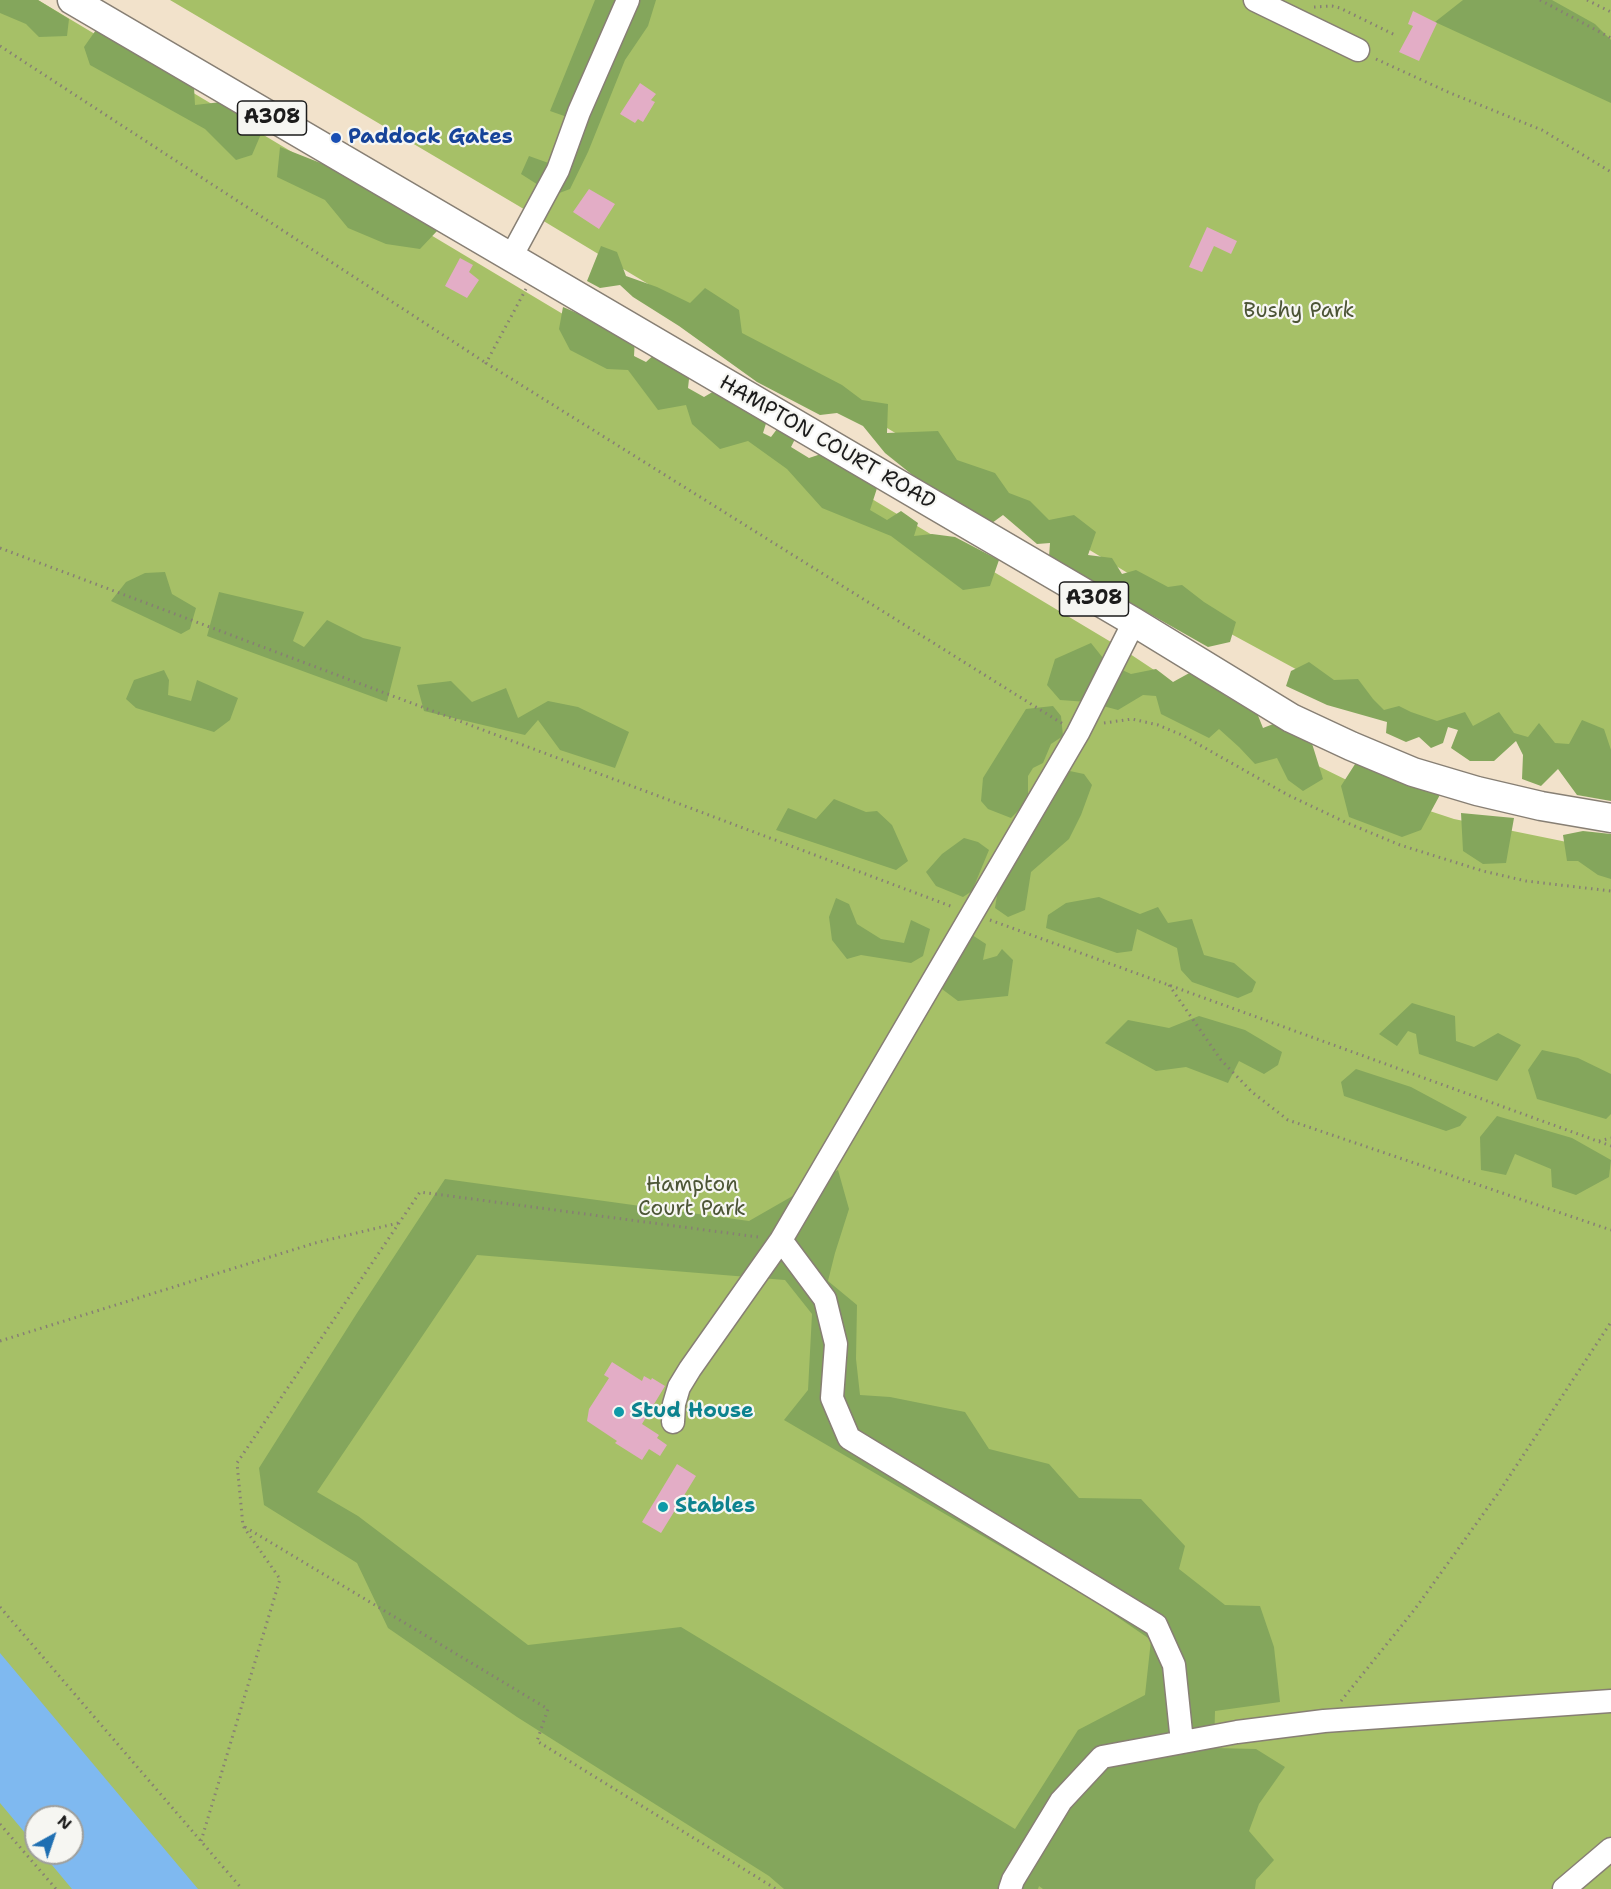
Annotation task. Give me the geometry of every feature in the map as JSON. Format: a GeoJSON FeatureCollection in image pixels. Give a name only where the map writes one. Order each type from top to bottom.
{"type":"FeatureCollection","features":[{"type":"Feature","properties":{"kind":"main road","name":"HAMPTON COURT ROAD"},"geometry":{"type":"LineString","coordinates":[[72,0],[1134,622],[1291,717],[1413,772],[1477,791],[1541,806],[1611,818]]}},
{"type":"Feature","properties":{"kind":"lane"},"geometry":{"type":"LineString","coordinates":[[512,257],[558,170],[579,112],[628,0]]}},
{"type":"Feature","properties":{"kind":"lane"},"geometry":{"type":"LineString","coordinates":[[1255,0],[1358,50]]}},
{"type":"Feature","properties":{"kind":"lane"},"geometry":{"type":"LineString","coordinates":[[673,1422],[674,1404],[679,1387],[781,1240],[1078,734],[1134,622]]}},
{"type":"Feature","properties":{"kind":"lane"},"geometry":{"type":"LineString","coordinates":[[781,1240],[825,1299],[836,1344],[832,1398],[849,1438],[1156,1625],[1174,1665],[1182,1742]]}},
{"type":"Feature","properties":{"kind":"lane"},"geometry":{"type":"LineString","coordinates":[[1010,1889],[1013,1880],[1061,1801],[1102,1757],[1238,1732],[1324,1721],[1611,1701]]}},
{"type":"Feature","properties":{"kind":"lane"},"geometry":{"type":"LineString","coordinates":[[1564,1889],[1611,1849]]}},
{"type":"Feature","properties":{"kind":"path"},"geometry":{"type":"LineString","coordinates":[[1540,0],[1611,38]]}},
{"type":"Feature","properties":{"kind":"path"},"geometry":{"type":"LineString","coordinates":[[1587,0],[1611,12]]}},
{"type":"Feature","properties":{"kind":"path"},"geometry":{"type":"LineString","coordinates":[[1310,8],[1332,6],[1340,8],[1395,35]]}},
{"type":"Feature","properties":{"kind":"path"},"geometry":{"type":"LineString","coordinates":[[0,46],[486,363],[1078,734],[1116,720],[1132,719],[1151,723],[1182,735],[1288,795],[1400,845],[1483,871],[1526,881],[1611,891]]}},
{"type":"Feature","properties":{"kind":"path"},"geometry":{"type":"LineString","coordinates":[[1358,50],[1448,92],[1542,130],[1611,172]]}},
{"type":"Feature","properties":{"kind":"path"},"geometry":{"type":"LineString","coordinates":[[486,363],[537,273]]}},
{"type":"Feature","properties":{"kind":"path"},"geometry":{"type":"LineString","coordinates":[[0,548],[972,914],[1597,1141],[1611,1144]]}},
{"type":"Feature","properties":{"kind":"path"},"geometry":{"type":"LineString","coordinates":[[1169,986],[1221,1060],[1252,1092],[1288,1120],[1611,1230]]}},
{"type":"Feature","properties":{"kind":"path"},"geometry":{"type":"LineString","coordinates":[[1597,1141],[1611,1138]]}},
{"type":"Feature","properties":{"kind":"path"},"geometry":{"type":"LineString","coordinates":[[201,1841],[280,1579],[243,1526],[237,1463],[420,1192],[781,1240]]}},
{"type":"Feature","properties":{"kind":"path"},"geometry":{"type":"LineString","coordinates":[[0,1341],[315,1244],[400,1222]]}},
{"type":"Feature","properties":{"kind":"path"},"geometry":{"type":"LineString","coordinates":[[1324,1721],[1415,1609],[1499,1492],[1611,1322]]}},
{"type":"Feature","properties":{"kind":"path"},"geometry":{"type":"LineString","coordinates":[[243,1526],[548,1709],[537,1741],[776,1889]]}},
{"type":"Feature","properties":{"kind":"path"},"geometry":{"type":"LineString","coordinates":[[0,1607],[242,1889]]}},
{"type":"Feature","properties":{"kind":"path"},"geometry":{"type":"LineString","coordinates":[[0,1824],[56,1889]]}},
{"type":"Feature","properties":{"kind":"green space","name":"Hampton Court Park"},"geometry":{"type":"Polygon","coordinates":[[[0,0],[38,0],[1121,648],[1243,729],[1369,791],[1454,819],[1611,851],[1611,1889],[0,1889],[0,0]]]}},
{"type":"Feature","properties":{"kind":"green space"},"geometry":{"type":"Polygon","coordinates":[[[0,0],[38,0],[69,19],[67,36],[39,37],[26,24],[0,13],[0,0]]]}},
{"type":"Feature","properties":{"kind":"green space","name":"Bushy Park"},"geometry":{"type":"Polygon","coordinates":[[[170,0],[1611,0],[1611,754],[1375,712],[1209,622],[517,205],[170,0]]]}},
{"type":"Feature","properties":{"kind":"green space"},"geometry":{"type":"Polygon","coordinates":[[[595,0],[656,0],[648,26],[625,60],[588,152],[570,189],[554,195],[521,174],[529,156],[554,165],[570,118],[550,111],[595,0]]]}},
{"type":"Feature","properties":{"kind":"green space"},"geometry":{"type":"Polygon","coordinates":[[[1463,0],[1552,0],[1595,24],[1611,40],[1611,103],[1435,22],[1463,0]]]}},
{"type":"Feature","properties":{"kind":"green space"},"geometry":{"type":"Polygon","coordinates":[[[98,27],[194,87],[195,105],[230,101],[264,127],[252,155],[236,160],[205,129],[90,65],[84,47],[98,27]]]}},
{"type":"Feature","properties":{"kind":"green space"},"geometry":{"type":"Polygon","coordinates":[[[280,147],[346,173],[437,231],[420,249],[386,244],[348,228],[325,200],[277,177],[280,147]]]}},
{"type":"Feature","properties":{"kind":"green space"},"geometry":{"type":"Polygon","coordinates":[[[601,246],[617,252],[626,276],[657,287],[690,303],[705,288],[739,310],[742,333],[842,385],[862,400],[888,404],[887,433],[938,431],[957,460],[995,473],[1009,493],[1030,501],[1049,520],[1074,515],[1096,532],[1088,555],[1112,558],[1122,574],[1136,570],[1168,587],[1182,585],[1236,622],[1230,642],[1208,647],[1049,557],[1050,543],[1037,544],[1003,515],[992,523],[915,477],[885,453],[863,426],[837,413],[820,415],[757,382],[679,326],[633,297],[620,285],[600,288],[587,281],[601,246]]]}},
{"type":"Feature","properties":{"kind":"green space"},"geometry":{"type":"Polygon","coordinates":[[[563,307],[635,338],[634,356],[646,362],[657,352],[690,370],[688,388],[704,397],[721,387],[769,414],[763,433],[771,437],[780,425],[797,435],[791,447],[809,458],[830,451],[879,482],[870,510],[887,520],[901,511],[918,523],[914,536],[932,534],[955,537],[999,560],[990,586],[963,590],[891,536],[822,508],[787,469],[748,441],[720,449],[692,424],[686,405],[658,410],[628,370],[607,369],[570,350],[559,329],[563,307]]]}},
{"type":"Feature","properties":{"kind":"green space"},"geometry":{"type":"Polygon","coordinates":[[[165,572],[172,594],[196,608],[190,629],[181,634],[111,601],[126,582],[145,573],[165,572]]]}},
{"type":"Feature","properties":{"kind":"green space"},"geometry":{"type":"Polygon","coordinates":[[[219,592],[304,612],[293,641],[304,647],[327,620],[363,638],[401,647],[387,702],[207,636],[219,592]]]}},
{"type":"Feature","properties":{"kind":"green space"},"geometry":{"type":"Polygon","coordinates":[[[1091,643],[1107,663],[1131,674],[1156,669],[1173,682],[1193,671],[1226,696],[1257,713],[1263,728],[1281,721],[1310,737],[1323,779],[1303,791],[1288,780],[1277,758],[1255,764],[1219,729],[1209,738],[1161,714],[1156,696],[1143,695],[1118,710],[1088,702],[1060,700],[1047,685],[1055,659],[1091,643]]]}},
{"type":"Feature","properties":{"kind":"green space"},"geometry":{"type":"Polygon","coordinates":[[[1309,662],[1334,680],[1358,679],[1384,710],[1399,706],[1437,721],[1465,712],[1473,726],[1499,712],[1514,733],[1528,737],[1539,723],[1555,743],[1569,744],[1582,720],[1604,729],[1611,750],[1611,801],[1577,795],[1558,769],[1541,786],[1522,779],[1523,755],[1516,741],[1494,761],[1470,761],[1451,748],[1458,730],[1448,727],[1443,743],[1431,748],[1419,737],[1406,742],[1386,733],[1387,722],[1327,705],[1286,686],[1291,671],[1309,662]]]}},
{"type":"Feature","properties":{"kind":"green space"},"geometry":{"type":"Polygon","coordinates":[[[164,670],[169,680],[168,695],[191,701],[197,680],[238,698],[230,720],[214,732],[136,708],[126,699],[134,680],[164,670]]]}},
{"type":"Feature","properties":{"kind":"green space"},"geometry":{"type":"Polygon","coordinates":[[[451,681],[472,702],[506,688],[518,718],[548,701],[578,707],[629,732],[615,768],[560,750],[538,720],[525,735],[424,711],[417,685],[451,681]]]}},
{"type":"Feature","properties":{"kind":"green space"},"geometry":{"type":"Polygon","coordinates":[[[1053,706],[1061,716],[1063,736],[1051,744],[1043,763],[1033,768],[1028,776],[1028,801],[1011,818],[988,809],[981,801],[983,778],[1026,709],[1053,706]]]}},
{"type":"Feature","properties":{"kind":"green space"},"geometry":{"type":"Polygon","coordinates":[[[1357,761],[1442,791],[1421,830],[1402,837],[1349,817],[1341,786],[1357,761]]]}},
{"type":"Feature","properties":{"kind":"green space"},"geometry":{"type":"Polygon","coordinates":[[[1065,770],[1084,774],[1092,785],[1081,815],[1069,839],[1031,872],[1025,910],[1008,917],[995,908],[1000,876],[1065,770]]]}},
{"type":"Feature","properties":{"kind":"green space"},"geometry":{"type":"Polygon","coordinates":[[[834,799],[866,812],[877,811],[892,825],[908,861],[896,870],[776,830],[788,808],[816,819],[834,799]]]}},
{"type":"Feature","properties":{"kind":"green space"},"geometry":{"type":"Polygon","coordinates":[[[1461,813],[1514,818],[1506,863],[1483,864],[1463,851],[1461,813]]]}},
{"type":"Feature","properties":{"kind":"green space"},"geometry":{"type":"Polygon","coordinates":[[[1583,831],[1611,834],[1611,879],[1598,875],[1578,861],[1567,861],[1563,835],[1583,831]]]}},
{"type":"Feature","properties":{"kind":"green space"},"geometry":{"type":"Polygon","coordinates":[[[964,838],[978,842],[989,850],[972,891],[963,897],[936,886],[926,872],[942,854],[964,838]]]}},
{"type":"Feature","properties":{"kind":"green space"},"geometry":{"type":"Polygon","coordinates":[[[1099,897],[1140,914],[1158,907],[1168,923],[1192,919],[1204,955],[1234,963],[1256,982],[1252,992],[1238,998],[1192,982],[1181,970],[1177,948],[1137,929],[1132,951],[1117,953],[1046,928],[1048,915],[1066,903],[1099,897]]]}},
{"type":"Feature","properties":{"kind":"green space"},"geometry":{"type":"Polygon","coordinates":[[[836,898],[849,904],[857,924],[881,939],[904,943],[911,920],[930,929],[923,956],[911,963],[861,955],[847,959],[832,940],[829,917],[836,898]]]}},
{"type":"Feature","properties":{"kind":"green space"},"geometry":{"type":"Polygon","coordinates":[[[969,933],[986,944],[983,960],[997,956],[1002,949],[1013,960],[1008,996],[958,1001],[938,986],[969,933]]]}},
{"type":"Feature","properties":{"kind":"green space"},"geometry":{"type":"Polygon","coordinates":[[[1412,1003],[1455,1016],[1456,1041],[1474,1047],[1498,1033],[1521,1045],[1497,1081],[1419,1054],[1416,1034],[1408,1031],[1397,1046],[1379,1034],[1412,1003]]]}},
{"type":"Feature","properties":{"kind":"green space"},"geometry":{"type":"Polygon","coordinates":[[[1199,1016],[1245,1030],[1282,1052],[1278,1065],[1264,1074],[1239,1061],[1228,1083],[1186,1067],[1156,1071],[1105,1043],[1128,1020],[1169,1028],[1199,1016]]]}},
{"type":"Feature","properties":{"kind":"green space"},"geometry":{"type":"Polygon","coordinates":[[[1542,1050],[1578,1058],[1611,1074],[1611,1114],[1606,1119],[1537,1099],[1528,1070],[1542,1050]]]}},
{"type":"Feature","properties":{"kind":"green space"},"geometry":{"type":"Polygon","coordinates":[[[1356,1069],[1411,1087],[1467,1117],[1460,1126],[1446,1131],[1344,1096],[1341,1082],[1356,1069]]]}},
{"type":"Feature","properties":{"kind":"green space"},"geometry":{"type":"Polygon","coordinates":[[[1497,1116],[1572,1138],[1611,1160],[1609,1177],[1576,1195],[1552,1187],[1551,1169],[1515,1154],[1506,1175],[1481,1170],[1480,1137],[1497,1116]]]}},
{"type":"Feature","properties":{"kind":"green space"},"geometry":{"type":"Polygon","coordinates":[[[838,1170],[849,1209],[828,1281],[857,1305],[856,1359],[860,1395],[890,1397],[965,1412],[989,1449],[1049,1464],[1079,1498],[1141,1499],[1185,1546],[1179,1569],[1225,1605],[1260,1606],[1274,1647],[1280,1702],[1215,1711],[1214,1748],[1256,1749],[1285,1767],[1259,1804],[1249,1831],[1274,1860],[1256,1880],[1255,1889],[1043,1889],[1039,1886],[1038,1889],[784,1889],[769,1876],[517,1717],[388,1628],[357,1563],[264,1505],[259,1468],[445,1179],[749,1221],[838,1170]],[[477,1255],[317,1492],[358,1516],[528,1645],[681,1627],[1015,1829],[1078,1730],[1145,1695],[1151,1640],[1094,1601],[784,1420],[808,1390],[812,1314],[785,1280],[477,1255]]]}},
{"type":"Feature","properties":{"kind":"water"},"geometry":{"type":"Polygon","coordinates":[[[0,1653],[198,1889],[72,1889],[52,1865],[84,1865],[84,1805],[24,1805],[24,1832],[0,1803],[0,1653]]]}},
{"type":"Feature","properties":{"kind":"building"},"geometry":{"type":"Polygon","coordinates":[[[1413,11],[1437,23],[1419,61],[1399,52],[1413,26],[1408,24],[1413,11]]]}},
{"type":"Feature","properties":{"kind":"building"},"geometry":{"type":"Polygon","coordinates":[[[640,83],[656,94],[651,100],[655,102],[643,122],[638,119],[635,123],[620,114],[640,83]]]}},
{"type":"Feature","properties":{"kind":"building"},"geometry":{"type":"Polygon","coordinates":[[[589,189],[615,204],[599,229],[573,212],[589,189]]]}},
{"type":"Feature","properties":{"kind":"building"},"geometry":{"type":"Polygon","coordinates":[[[1207,227],[1237,241],[1231,254],[1214,246],[1202,272],[1189,267],[1207,227]]]}},
{"type":"Feature","properties":{"kind":"building"},"geometry":{"type":"Polygon","coordinates":[[[460,258],[473,265],[469,272],[479,280],[467,298],[445,286],[460,258]]]}},
{"type":"Feature","properties":{"kind":"building","name":"Stud House"},"geometry":{"type":"Polygon","coordinates":[[[612,1362],[642,1381],[644,1376],[665,1386],[642,1424],[659,1435],[657,1438],[667,1445],[660,1456],[649,1449],[642,1460],[587,1421],[589,1409],[609,1378],[604,1375],[612,1362]]]}},
{"type":"Feature","properties":{"kind":"building","name":"Stables"},"geometry":{"type":"Polygon","coordinates":[[[677,1464],[696,1476],[661,1533],[642,1522],[677,1464]]]}},
{"type":"Feature","properties":{"kind":"place","name":"Paddock Gates"},"geometry":{"type":"Point","coordinates":[336,138]}},
{"type":"Feature","properties":{"kind":"place","name":"Stud House"},"geometry":{"type":"Point","coordinates":[619,1412]}},
{"type":"Feature","properties":{"kind":"place","name":"Stables"},"geometry":{"type":"Point","coordinates":[663,1507]}}]}
